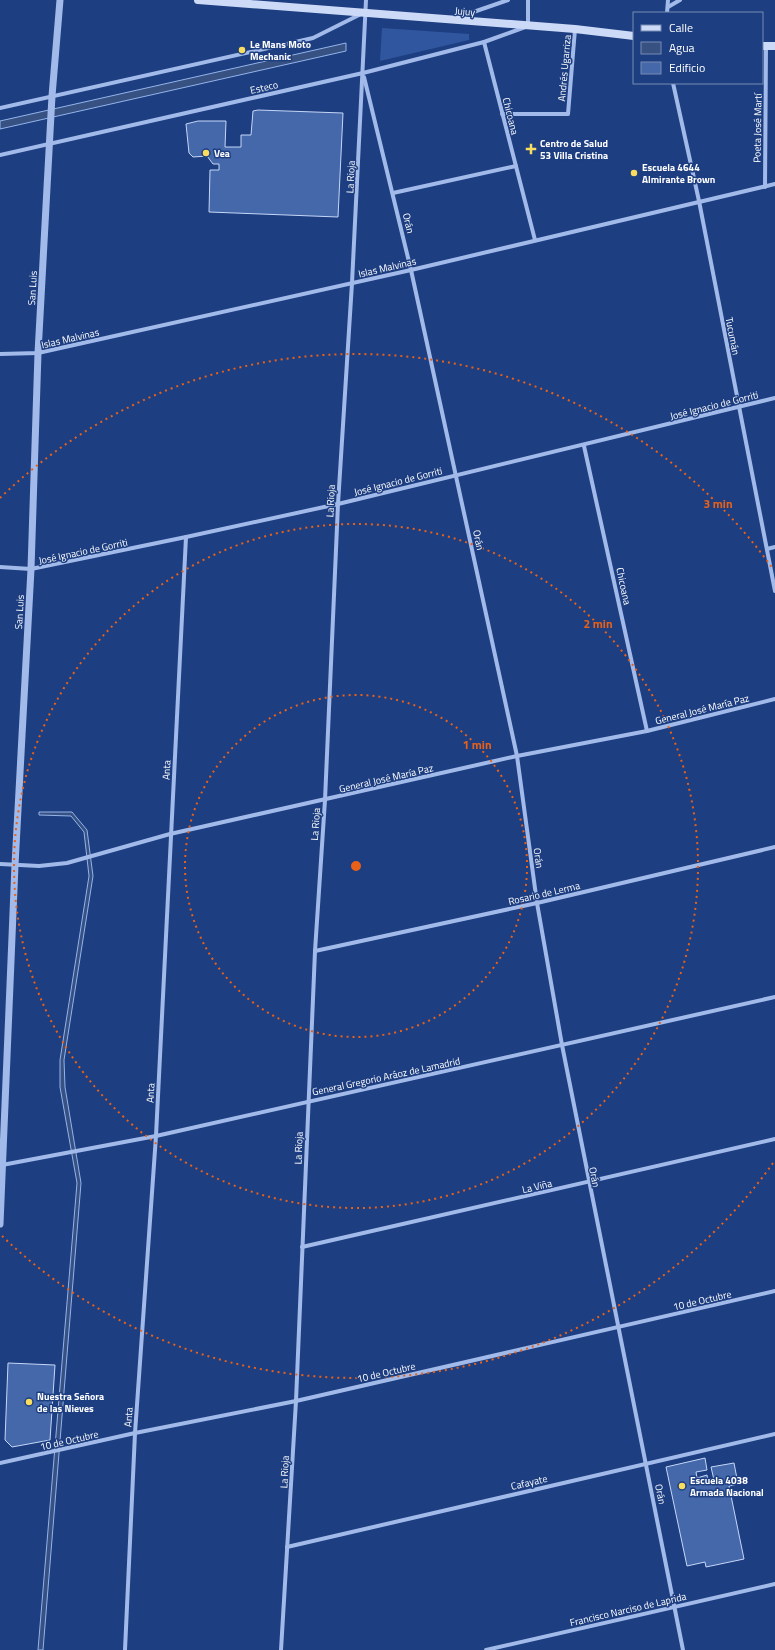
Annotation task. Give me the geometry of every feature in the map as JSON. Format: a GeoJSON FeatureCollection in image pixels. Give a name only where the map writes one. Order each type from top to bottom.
{"type":"FeatureCollection","features":[{"type":"Feature","properties":{"kind":"main road","name":"Jujuy"},"geometry":{"type":"LineString","coordinates":[[198,0],[575,29],[633,36]]}},
{"type":"Feature","properties":{"kind":"main road"},"geometry":{"type":"LineString","coordinates":[[764,46],[775,46]]}},
{"type":"Feature","properties":{"kind":"street","name":"San Luis"},"geometry":{"type":"LineString","coordinates":[[0,1224],[15,865],[31,569],[38,353],[49,144],[60,0]]}},
{"type":"Feature","properties":{"kind":"street","name":"La Rioja"},"geometry":{"type":"LineString","coordinates":[[282,1650],[296,1401],[315,951],[325,800],[338,504],[352,283],[366,0]]}},
{"type":"Feature","properties":{"kind":"street"},"geometry":{"type":"LineString","coordinates":[[451,19],[508,0]]}},
{"type":"Feature","properties":{"kind":"street"},"geometry":{"type":"LineString","coordinates":[[528,0],[528,26]]}},
{"type":"Feature","properties":{"kind":"street"},"geometry":{"type":"LineString","coordinates":[[667,12],[668,0]]}},
{"type":"Feature","properties":{"kind":"street"},"geometry":{"type":"LineString","coordinates":[[668,7],[680,0]]}},
{"type":"Feature","properties":{"kind":"street"},"geometry":{"type":"LineString","coordinates":[[0,108],[313,38],[365,12]]}},
{"type":"Feature","properties":{"kind":"street","name":"Esteco"},"geometry":{"type":"LineString","coordinates":[[0,155],[363,73],[484,42],[528,26]]}},
{"type":"Feature","properties":{"kind":"street","name":"Andrés Ugarriza"},"geometry":{"type":"LineString","coordinates":[[502,114],[568,114],[575,29]]}},
{"type":"Feature","properties":{"kind":"street","name":"Chicoana"},"geometry":{"type":"LineString","coordinates":[[484,42],[536,240]]}},
{"type":"Feature","properties":{"kind":"street","name":"Poeta José Martí"},"geometry":{"type":"LineString","coordinates":[[764,46],[764,187]]}},
{"type":"Feature","properties":{"kind":"street","name":"Orán"},"geometry":{"type":"LineString","coordinates":[[363,73],[411,270],[517,756],[537,903],[562,1045],[588,1183],[683,1650]]}},
{"type":"Feature","properties":{"kind":"street","name":"Tucumán"},"geometry":{"type":"LineString","coordinates":[[673,84],[775,591]]}},
{"type":"Feature","properties":{"kind":"street"},"geometry":{"type":"LineString","coordinates":[[393,193],[516,166]]}},
{"type":"Feature","properties":{"kind":"street","name":"Islas Malvinas"},"geometry":{"type":"LineString","coordinates":[[0,354],[38,353],[411,270],[775,184]]}},
{"type":"Feature","properties":{"kind":"street","name":"José Ignacio de Gorriti"},"geometry":{"type":"LineString","coordinates":[[0,567],[31,569],[338,504],[456,474],[584,446],[775,398]]}},
{"type":"Feature","properties":{"kind":"street","name":"Chicoana"},"geometry":{"type":"LineString","coordinates":[[584,446],[647,731]]}},
{"type":"Feature","properties":{"kind":"street","name":"Anta"},"geometry":{"type":"LineString","coordinates":[[125,1650],[135,1433],[156,1136],[186,537]]}},
{"type":"Feature","properties":{"kind":"street"},"geometry":{"type":"LineString","coordinates":[[767,549],[775,547]]}},
{"type":"Feature","properties":{"kind":"street","name":"General José María Paz"},"geometry":{"type":"LineString","coordinates":[[0,864],[39,866],[67,863],[170,834],[517,756],[647,731],[775,699]]}},
{"type":"Feature","properties":{"kind":"street","name":"Rosario de Lerma"},"geometry":{"type":"LineString","coordinates":[[315,951],[537,903],[775,847]]}},
{"type":"Feature","properties":{"kind":"street","name":"General Gregorio Aráoz de Lamadrid"},"geometry":{"type":"LineString","coordinates":[[2,1165],[156,1136],[775,997]]}},
{"type":"Feature","properties":{"kind":"street","name":"La Viña"},"geometry":{"type":"LineString","coordinates":[[302,1247],[588,1183],[775,1139]]}},
{"type":"Feature","properties":{"kind":"street","name":"10 de Octubre"},"geometry":{"type":"LineString","coordinates":[[0,1464],[135,1433],[296,1401],[775,1291]]}},
{"type":"Feature","properties":{"kind":"street","name":"Cafayate"},"geometry":{"type":"LineString","coordinates":[[287,1547],[775,1434]]}},
{"type":"Feature","properties":{"kind":"street","name":"Francisco Narciso de Laprida"},"geometry":{"type":"LineString","coordinates":[[486,1650],[775,1584]]}},
{"type":"Feature","properties":{"kind":"shaded area"},"geometry":{"type":"Polygon","coordinates":[[[382,28],[469,34],[469,40],[380,61],[382,28]]]}},
{"type":"Feature","properties":{"kind":"water"},"geometry":{"type":"Polygon","coordinates":[[[346,43],[346,51],[0,129],[0,121],[346,43]]]}},
{"type":"Feature","properties":{"kind":"water"},"geometry":{"type":"Polygon","coordinates":[[[39,812],[72,812],[87,830],[93,876],[64,1060],[65,1087],[81,1183],[43,1650],[38,1650],[77,1183],[60,1087],[60,1060],[89,876],[84,832],[71,816],[39,815],[39,812]]]}},
{"type":"Feature","properties":{"kind":"building"},"geometry":{"type":"Polygon","coordinates":[[[253,111],[343,113],[338,217],[209,212],[210,170],[219,170],[219,164],[213,164],[207,156],[193,157],[189,153],[186,124],[198,121],[226,121],[225,147],[241,147],[241,135],[251,135],[253,111]]]}},
{"type":"Feature","properties":{"kind":"building","name":"Nuestra Señora de las Nieves"},"geometry":{"type":"Polygon","coordinates":[[[8,1363],[55,1365],[50,1440],[12,1447],[5,1440],[8,1363]]]}},
{"type":"Feature","properties":{"kind":"building"},"geometry":{"type":"Polygon","coordinates":[[[705,1458],[707,1470],[696,1472],[697,1478],[707,1475],[708,1481],[714,1480],[711,1467],[734,1463],[738,1484],[729,1486],[744,1559],[706,1567],[705,1562],[687,1566],[666,1467],[705,1458]]]}},
{"type":"Feature","properties":{"kind":"place","name":"Le Mans Moto Mechanic"},"geometry":{"type":"Point","coordinates":[242,50]}},
{"type":"Feature","properties":{"kind":"place","name":"Centro de Salud 53 Villa Cristina"},"geometry":{"type":"Point","coordinates":[531,149]}},
{"type":"Feature","properties":{"kind":"place","name":"Vea"},"geometry":{"type":"Point","coordinates":[206,153]}},
{"type":"Feature","properties":{"kind":"place","name":"Escuela 4644 Almirante Brown"},"geometry":{"type":"Point","coordinates":[634,173]}},
{"type":"Feature","properties":{"kind":"place","name":"Nuestra Señora de las Nieves"},"geometry":{"type":"Point","coordinates":[29,1402]}},
{"type":"Feature","properties":{"kind":"place","name":"Escuela 4038 Armada Nacional"},"geometry":{"type":"Point","coordinates":[682,1486]}}]}
